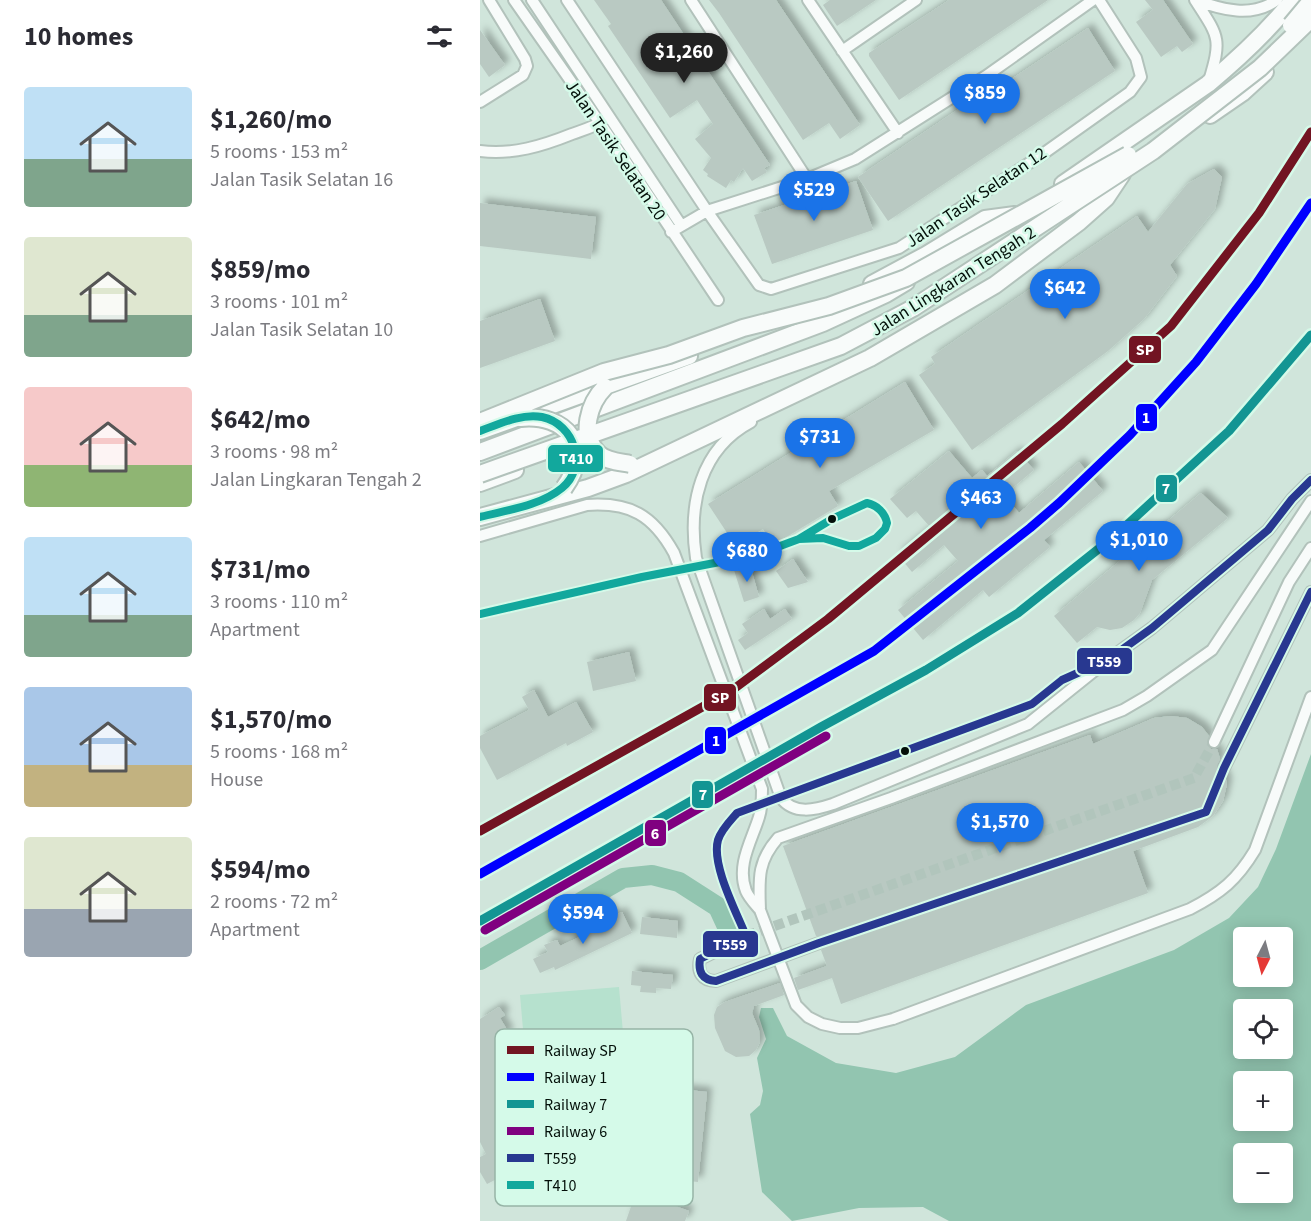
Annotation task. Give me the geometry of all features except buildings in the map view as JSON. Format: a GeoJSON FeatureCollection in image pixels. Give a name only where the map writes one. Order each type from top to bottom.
{"type":"FeatureCollection","features":[{"type":"Feature","properties":{"kind":"highway","name":"Jalan Lingkaran Tengah 2"},"geometry":{"type":"LineString","coordinates":[[480,452],[823,323],[886,294],[1015,215],[1208,84],[1280,16],[1293,0]]}},
{"type":"Feature","properties":{"kind":"highway"},"geometry":{"type":"LineString","coordinates":[[480,422],[604,372],[669,355],[743,328],[830,306],[906,278],[1149,144],[1252,62],[1300,16],[1311,1]]}},
{"type":"Feature","properties":{"kind":"highway"},"geometry":{"type":"LineString","coordinates":[[480,474],[841,346],[913,308],[1153,151],[1260,68],[1311,19]]}},
{"type":"Feature","properties":{"kind":"highway","name":"Jalan Lingkaran Tengah 2"},"geometry":{"type":"LineString","coordinates":[[480,483],[807,361],[867,335],[933,296],[1122,174],[1242,93],[1287,50],[1311,23]]}},
{"type":"Feature","properties":{"kind":"highway"},"geometry":{"type":"LineString","coordinates":[[480,517],[588,488],[626,474],[638,464],[870,358],[995,285],[1079,222],[1106,198],[1122,174]]}},
{"type":"Feature","properties":{"kind":"highway"},"geometry":{"type":"LineString","coordinates":[[480,431],[752,333],[878,282],[985,219],[1015,215]]}},
{"type":"Feature","properties":{"kind":"highway"},"geometry":{"type":"LineString","coordinates":[[605,387],[596,396],[590,412],[587,429],[589,437],[598,453],[614,461],[638,464]]}},
{"type":"Feature","properties":{"kind":"highway"},"geometry":{"type":"LineString","coordinates":[[520,418],[546,418],[558,423],[569,434],[574,444],[577,460],[573,475],[564,488],[537,501]]}},
{"type":"Feature","properties":{"kind":"street"},"geometry":{"type":"LineString","coordinates":[[480,102],[524,75],[527,66],[489,0]]}},
{"type":"Feature","properties":{"kind":"street","name":"Jalan Tasik Selatan 20"},"geometry":{"type":"LineString","coordinates":[[514,0],[676,229]]}},
{"type":"Feature","properties":{"kind":"street","name":"Jalan Tasik Selatan 20"},"geometry":{"type":"LineString","coordinates":[[532,0],[624,138],[718,300]]}},
{"type":"Feature","properties":{"kind":"street"},"geometry":{"type":"LineString","coordinates":[[567,0],[707,211]]}},
{"type":"Feature","properties":{"kind":"street"},"geometry":{"type":"LineString","coordinates":[[691,0],[807,179]]}},
{"type":"Feature","properties":{"kind":"street"},"geometry":{"type":"LineString","coordinates":[[808,0],[898,133]]}},
{"type":"Feature","properties":{"kind":"street"},"geometry":{"type":"LineString","coordinates":[[842,51],[916,0]]}},
{"type":"Feature","properties":{"kind":"street"},"geometry":{"type":"LineString","coordinates":[[676,229],[707,211],[807,179],[855,159],[1003,64],[1093,0]]}},
{"type":"Feature","properties":{"kind":"street","name":"Jalan Tasik Selatan 12"},"geometry":{"type":"LineString","coordinates":[[707,211],[759,285],[764,287],[771,288],[899,248],[1040,156],[1130,92],[1141,78],[1136,58],[1099,0]]}},
{"type":"Feature","properties":{"kind":"street"},"geometry":{"type":"LineString","coordinates":[[1195,0],[1218,8],[1246,11],[1261,8],[1277,0]]}},
{"type":"Feature","properties":{"kind":"street"},"geometry":{"type":"LineString","coordinates":[[1195,0],[1212,25],[1217,38],[1215,63],[1208,84]]}},
{"type":"Feature","properties":{"kind":"street"},"geometry":{"type":"LineString","coordinates":[[480,151],[520,151],[546,144],[610,117]]}},
{"type":"Feature","properties":{"kind":"street"},"geometry":{"type":"LineString","coordinates":[[614,144],[624,138]]}},
{"type":"Feature","properties":{"kind":"street"},"geometry":{"type":"LineString","coordinates":[[870,358],[743,426],[712,457],[698,488],[692,526],[696,558],[781,798],[792,807],[816,809],[833,804],[1028,724],[1109,659],[1152,628],[1268,530],[1311,480]]}},
{"type":"Feature","properties":{"kind":"street"},"geometry":{"type":"LineString","coordinates":[[760,910],[760,870],[768,850],[778,838],[891,798],[1123,710],[1147,696],[1212,650],[1311,501]]}},
{"type":"Feature","properties":{"kind":"street"},"geometry":{"type":"LineString","coordinates":[[480,536],[587,505],[602,504],[620,506],[643,515],[665,538],[674,553],[762,789],[763,802],[760,816],[748,845],[742,879],[749,897],[760,910],[796,1005],[808,1017],[822,1024],[840,1028],[858,1028],[893,1019],[1190,909],[1218,894],[1236,878],[1249,860],[1261,834],[1311,697]]}},
{"type":"Feature","properties":{"kind":"street"},"geometry":{"type":"LineString","coordinates":[[1214,742],[1289,582],[1311,548]]}},
{"type":"Feature","properties":{"kind":"street"},"geometry":{"type":"LineString","coordinates":[[1224,768],[1311,592]]}},
{"type":"Feature","properties":{"kind":"street"},"geometry":{"type":"LineString","coordinates":[[833,804],[891,798]]}},
{"type":"Feature","properties":{"kind":"street"},"geometry":{"type":"LineString","coordinates":[[769,928],[779,958]]}},
{"type":"Feature","properties":{"kind":"street"},"geometry":{"type":"LineString","coordinates":[[746,936],[700,958],[698,966],[703,978],[716,981],[819,943]]}},
{"type":"Feature","properties":{"kind":"shaded area"},"geometry":{"type":"Polygon","coordinates":[[[1311,754],[1311,1221],[949,1221],[923,1207],[859,1208],[792,1221],[762,1192],[750,1114],[760,1105],[763,1091],[757,1058],[766,1039],[759,1017],[761,1008],[773,1008],[787,1036],[836,1063],[896,1073],[955,1057],[1026,1005],[1174,950],[1229,918],[1258,887],[1276,849],[1311,754]]]}},
{"type":"Feature","properties":{"kind":"shaded area"},"geometry":{"type":"Polygon","coordinates":[[[619,987],[623,1029],[523,1029],[520,995],[619,987]]]}},
{"type":"Feature","properties":{"kind":"waterway"},"geometry":{"type":"LineString","coordinates":[[480,960],[623,878],[652,875],[679,882],[718,907],[730,933]]}},
{"type":"Feature","properties":{"kind":"tunnel"},"geometry":{"type":"LineString","coordinates":[[746,936],[1194,778],[1214,742]]}},
{"type":"Feature","properties":{"kind":"tunnel"},"geometry":{"type":"LineString","coordinates":[[819,943],[1206,812],[1224,768]]}},
{"type":"Feature","properties":{"kind":"rail line","name":"SP"},"geometry":{"type":"LineString","coordinates":[[480,831],[731,691],[828,619],[1062,424],[1171,326],[1259,213],[1311,132]]}},
{"type":"Feature","properties":{"kind":"rail line","name":"1"},"geometry":{"type":"LineString","coordinates":[[480,874],[874,651],[1030,528],[1130,435],[1196,362],[1256,284],[1311,203]]}},
{"type":"Feature","properties":{"kind":"rail line","name":"7"},"geometry":{"type":"LineString","coordinates":[[480,921],[821,727],[926,670],[1018,613],[1116,535],[1229,431],[1311,335]]}},
{"type":"Feature","properties":{"kind":"rail line","name":"6"},"geometry":{"type":"LineString","coordinates":[[485,930],[826,736]]}},
{"type":"Feature","properties":{"kind":"transit line","name":"T410"},"geometry":{"type":"LineString","coordinates":[[480,431],[519,418],[542,417],[563,428],[570,437],[576,458],[570,479],[553,494],[523,507],[480,517]]}},
{"type":"Feature","properties":{"kind":"transit line","name":"T559"},"geometry":{"type":"LineString","coordinates":[[1311,480],[1292,499],[1268,530],[1152,628],[1109,659],[1062,680],[1032,704],[737,813],[721,833],[717,850],[721,875],[746,936],[700,959],[702,975],[716,981],[819,943],[1206,812],[1224,768],[1311,592]]}},
{"type":"Feature","properties":{"kind":"transit line","name":"T410"},"geometry":{"type":"LineString","coordinates":[[867,503],[880,510],[887,523],[885,529],[876,538],[859,546],[849,546],[823,538],[799,539],[832,519],[867,503]]}},
{"type":"Feature","properties":{"kind":"transit line","name":"T410"},"geometry":{"type":"LineString","coordinates":[[480,614],[642,577],[756,555],[799,539]]}}]}
